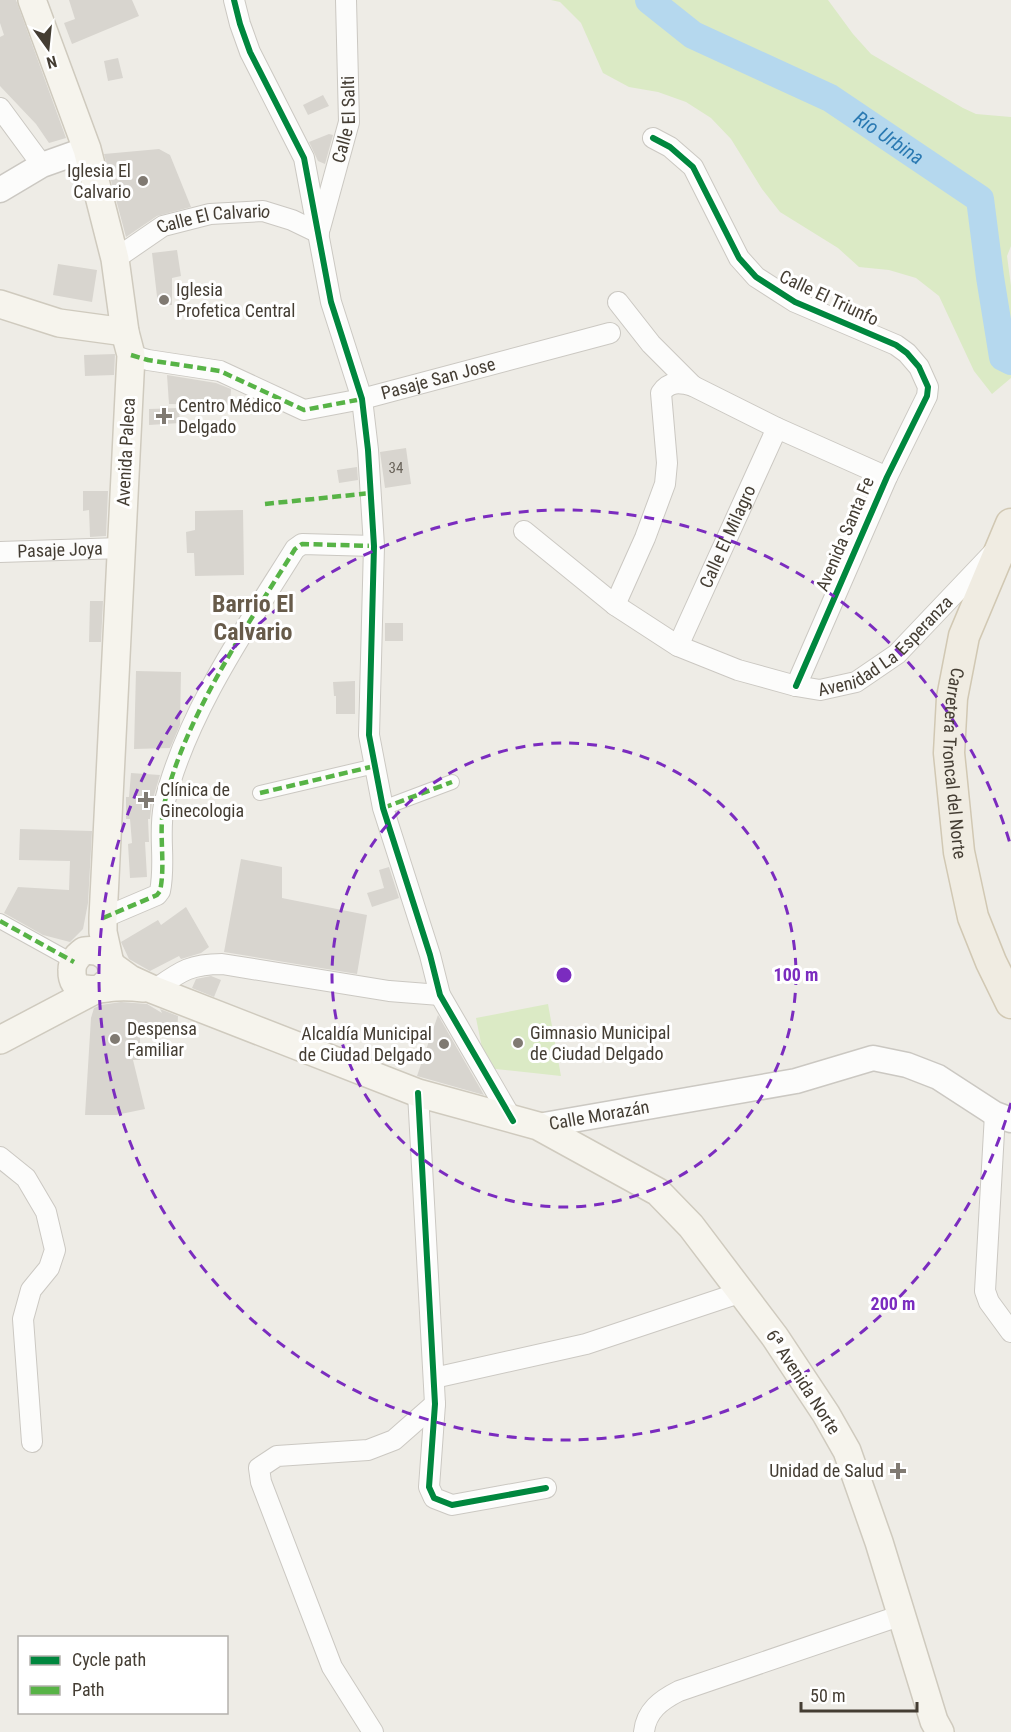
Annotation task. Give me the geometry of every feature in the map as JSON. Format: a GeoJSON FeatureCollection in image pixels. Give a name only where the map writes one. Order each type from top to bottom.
{"type":"FeatureCollection","features":[{"type":"Feature","properties":{"kind":"main road","name":"Avenida Paleca"},"geometry":{"type":"LineString","coordinates":[[0,1040],[48,1013],[64,997],[71,984],[92,970],[103,918],[121,548],[128,343],[115,259],[87,149],[32,0]]}},
{"type":"Feature","properties":{"kind":"main road"},"geometry":{"type":"LineString","coordinates":[[0,303],[128,343]]}},
{"type":"Feature","properties":{"kind":"main road","name":"Carretera Troncal del Norte"},"geometry":{"type":"LineString","coordinates":[[1008,543],[984,628],[970,697],[967,748],[971,814],[980,870],[988,900],[1011,963]]}},
{"type":"Feature","properties":{"kind":"main road","name":"Carretera Troncal del Norte"},"geometry":{"type":"LineString","coordinates":[[1008,543],[964,636],[952,698],[949,753],[960,852],[973,917],[1011,1003]]}},
{"type":"Feature","properties":{"kind":"main road","name":"Calle Morazán"},"geometry":{"type":"LineString","coordinates":[[92,970],[132,987],[154,990],[418,1093],[525,1124]]}},
{"type":"Feature","properties":{"kind":"main road","name":"6ª Avenida Norte"},"geometry":{"type":"LineString","coordinates":[[525,1124],[658,1192],[691,1226],[776,1337],[847,1451],[879,1542],[934,1721],[940,1732]]}},
{"type":"Feature","properties":{"kind":"street"},"geometry":{"type":"LineString","coordinates":[[234,0],[250,52],[304,158],[330,302],[362,399],[368,450],[374,546],[369,735],[383,808],[430,955],[440,995],[525,1124]]}},
{"type":"Feature","properties":{"kind":"street","name":"Calle El Salti"},"geometry":{"type":"LineString","coordinates":[[319,233],[349,122],[346,0]]}},
{"type":"Feature","properties":{"kind":"street"},"geometry":{"type":"LineString","coordinates":[[0,108],[42,165]]}},
{"type":"Feature","properties":{"kind":"street","name":"Calle El Triunfo"},"geometry":{"type":"LineString","coordinates":[[653,138],[670,147],[693,167],[739,258],[756,277],[795,302],[896,345],[916,363],[928,387],[927,396]]}},
{"type":"Feature","properties":{"kind":"street"},"geometry":{"type":"LineString","coordinates":[[0,190],[42,165],[87,149]]}},
{"type":"Feature","properties":{"kind":"street","name":"Calle El Calvario"},"geometry":{"type":"LineString","coordinates":[[115,259],[162,226],[210,214],[263,211],[292,220],[319,233]]}},
{"type":"Feature","properties":{"kind":"street"},"geometry":{"type":"LineString","coordinates":[[618,302],[657,351],[693,386]]}},
{"type":"Feature","properties":{"kind":"street","name":"Pasaje San Jose"},"geometry":{"type":"LineString","coordinates":[[128,343],[148,360],[220,371],[304,410],[362,399],[610,333]]}},
{"type":"Feature","properties":{"kind":"street"},"geometry":{"type":"LineString","coordinates":[[615,605],[645,538],[665,484],[666,452],[661,393],[675,383],[693,386],[777,428],[887,477]]}},
{"type":"Feature","properties":{"kind":"street","name":"Avenida Santa Fe"},"geometry":{"type":"LineString","coordinates":[[796,686],[887,477],[927,396]]}},
{"type":"Feature","properties":{"kind":"street","name":"Calle El Milagro"},"geometry":{"type":"LineString","coordinates":[[678,646],[777,428]]}},
{"type":"Feature","properties":{"kind":"street","name":"Avenidad La Esperanza"},"geometry":{"type":"LineString","coordinates":[[524,531],[615,605],[678,646],[738,670],[796,686],[828,690],[852,684],[900,651],[1008,543]]}},
{"type":"Feature","properties":{"kind":"street"},"geometry":{"type":"LineString","coordinates":[[103,918],[157,895],[160,891],[162,813],[177,762],[227,659],[295,549],[302,544],[374,546]]}},
{"type":"Feature","properties":{"kind":"street","name":"Pasaje Joya"},"geometry":{"type":"LineString","coordinates":[[0,552],[121,548]]}},
{"type":"Feature","properties":{"kind":"street"},"geometry":{"type":"LineString","coordinates":[[260,793],[375,766]]}},
{"type":"Feature","properties":{"kind":"street"},"geometry":{"type":"LineString","coordinates":[[383,808],[452,783]]}},
{"type":"Feature","properties":{"kind":"street"},"geometry":{"type":"LineString","coordinates":[[0,921],[92,970]]}},
{"type":"Feature","properties":{"kind":"street"},"geometry":{"type":"LineString","coordinates":[[154,990],[182,970],[200,964],[222,964],[389,991],[440,995]]}},
{"type":"Feature","properties":{"kind":"street","name":"Calle Morazán"},"geometry":{"type":"LineString","coordinates":[[525,1124],[796,1081],[873,1058],[907,1065],[938,1077],[1003,1117]]}},
{"type":"Feature","properties":{"kind":"street"},"geometry":{"type":"LineString","coordinates":[[418,1093],[435,1404],[429,1487],[434,1498],[452,1504],[546,1488]]}},
{"type":"Feature","properties":{"kind":"street"},"geometry":{"type":"LineString","coordinates":[[1003,1117],[985,1291],[989,1302],[1011,1332]]}},
{"type":"Feature","properties":{"kind":"street"},"geometry":{"type":"LineString","coordinates":[[0,1157],[26,1178],[46,1212],[55,1250],[49,1268],[31,1290],[23,1319],[32,1442]]}},
{"type":"Feature","properties":{"kind":"street"},"geometry":{"type":"LineString","coordinates":[[434,1378],[586,1344],[742,1292]]}},
{"type":"Feature","properties":{"kind":"street"},"geometry":{"type":"LineString","coordinates":[[373,1732],[332,1667],[261,1482],[259,1468],[277,1456],[368,1450],[394,1440],[435,1404]]}},
{"type":"Feature","properties":{"kind":"street"},"geometry":{"type":"LineString","coordinates":[[644,1732],[645,1720],[655,1707],[666,1697],[679,1691],[902,1615]]}},
{"type":"Feature","properties":{"kind":"green space"},"geometry":{"type":"Polygon","coordinates":[[[551,0],[828,0],[871,54],[976,114],[1011,117],[1011,246],[1007,256],[1011,286],[1011,378],[992,394],[974,371],[939,296],[916,278],[889,270],[859,267],[838,248],[780,212],[762,189],[731,139],[711,118],[686,102],[658,92],[629,87],[603,73],[581,23],[560,2],[551,0]]]}},
{"type":"Feature","properties":{"kind":"green space","name":"Gimnasio Municipal de Ciudad Delgado"},"geometry":{"type":"Polygon","coordinates":[[[548,1004],[561,1076],[486,1068],[476,1018],[548,1004]]]}},
{"type":"Feature","properties":{"kind":"building"},"geometry":{"type":"Polygon","coordinates":[[[0,0],[16,0],[66,138],[49,143],[36,124],[0,86],[0,37],[4,35],[0,23],[0,0]]]}},
{"type":"Feature","properties":{"kind":"building"},"geometry":{"type":"Polygon","coordinates":[[[69,0],[132,0],[139,16],[72,44],[64,23],[75,19],[69,0]]]}},
{"type":"Feature","properties":{"kind":"building"},"geometry":{"type":"Polygon","coordinates":[[[118,58],[123,78],[108,81],[104,61],[118,58]]]}},
{"type":"Feature","properties":{"kind":"building"},"geometry":{"type":"Polygon","coordinates":[[[323,95],[329,106],[308,115],[303,105],[323,95]]]}},
{"type":"Feature","properties":{"kind":"building"},"geometry":{"type":"Polygon","coordinates":[[[329,134],[333,135],[325,164],[318,161],[309,142],[329,134]]]}},
{"type":"Feature","properties":{"kind":"building","name":"Iglesia El Calvario"},"geometry":{"type":"Polygon","coordinates":[[[159,149],[170,155],[191,207],[157,216],[126,237],[104,154],[159,149]]]}},
{"type":"Feature","properties":{"kind":"building"},"geometry":{"type":"Polygon","coordinates":[[[177,250],[181,276],[172,278],[172,305],[158,305],[152,253],[177,250]]]}},
{"type":"Feature","properties":{"kind":"building"},"geometry":{"type":"Polygon","coordinates":[[[58,264],[97,270],[92,302],[53,295],[58,264]]]}},
{"type":"Feature","properties":{"kind":"building"},"geometry":{"type":"Polygon","coordinates":[[[115,354],[114,375],[85,376],[84,355],[115,354]]]}},
{"type":"Feature","properties":{"kind":"building"},"geometry":{"type":"Polygon","coordinates":[[[167,375],[216,383],[231,389],[230,405],[169,404],[167,375]]]}},
{"type":"Feature","properties":{"kind":"building","name":"Centro Médico Delgado"},"geometry":{"type":"Polygon","coordinates":[[[179,408],[180,423],[149,425],[149,409],[179,408]]]}},
{"type":"Feature","properties":{"kind":"building"},"geometry":{"type":"Polygon","coordinates":[[[406,448],[411,484],[385,488],[380,452],[406,448]]]}},
{"type":"Feature","properties":{"kind":"building"},"geometry":{"type":"Polygon","coordinates":[[[357,467],[358,480],[339,483],[337,470],[357,467]]]}},
{"type":"Feature","properties":{"kind":"building"},"geometry":{"type":"Polygon","coordinates":[[[83,491],[108,491],[106,536],[90,537],[89,510],[83,511],[83,491]]]}},
{"type":"Feature","properties":{"kind":"building"},"geometry":{"type":"Polygon","coordinates":[[[243,510],[244,575],[195,576],[194,553],[187,553],[186,532],[195,530],[195,511],[243,510]]]}},
{"type":"Feature","properties":{"kind":"building"},"geometry":{"type":"Polygon","coordinates":[[[90,601],[103,601],[101,642],[89,642],[90,601]]]}},
{"type":"Feature","properties":{"kind":"building"},"geometry":{"type":"Polygon","coordinates":[[[385,623],[403,623],[403,641],[385,641],[385,623]]]}},
{"type":"Feature","properties":{"kind":"building"},"geometry":{"type":"Polygon","coordinates":[[[136,671],[181,672],[180,725],[170,748],[134,749],[136,671]]]}},
{"type":"Feature","properties":{"kind":"building"},"geometry":{"type":"Polygon","coordinates":[[[355,681],[355,714],[336,714],[333,682],[355,681]]]}},
{"type":"Feature","properties":{"kind":"building"},"geometry":{"type":"Polygon","coordinates":[[[131,773],[160,775],[152,802],[150,819],[148,819],[149,842],[145,842],[147,877],[130,878],[128,844],[132,843],[130,819],[126,819],[126,797],[129,797],[131,773]]]}},
{"type":"Feature","properties":{"kind":"building"},"geometry":{"type":"Polygon","coordinates":[[[20,829],[92,831],[88,903],[83,929],[70,942],[43,935],[4,913],[18,887],[69,890],[70,861],[19,860],[20,829]]]}},
{"type":"Feature","properties":{"kind":"building"},"geometry":{"type":"Polygon","coordinates":[[[241,859],[282,867],[282,898],[367,915],[357,974],[224,952],[241,859]]]}},
{"type":"Feature","properties":{"kind":"building"},"geometry":{"type":"Polygon","coordinates":[[[389,867],[399,898],[372,907],[367,893],[384,888],[379,870],[389,867]]]}},
{"type":"Feature","properties":{"kind":"building"},"geometry":{"type":"Polygon","coordinates":[[[186,907],[209,947],[201,953],[181,959],[179,956],[150,971],[129,959],[121,942],[158,920],[161,925],[186,907]]]}},
{"type":"Feature","properties":{"kind":"building"},"geometry":{"type":"Polygon","coordinates":[[[211,976],[221,980],[214,997],[192,988],[196,979],[211,976]]]}},
{"type":"Feature","properties":{"kind":"building","name":"Despensa Familiar"},"geometry":{"type":"Polygon","coordinates":[[[121,1002],[147,1004],[162,1013],[160,1009],[178,1016],[177,1037],[174,1033],[140,1031],[140,1060],[133,1060],[145,1109],[116,1115],[85,1115],[91,1018],[94,1008],[121,1002]]]}},
{"type":"Feature","properties":{"kind":"building","name":"Alcaldía Municipal de Ciudad Delgado"},"geometry":{"type":"Polygon","coordinates":[[[438,1015],[484,1095],[417,1076],[438,1015]]]}},
{"type":"Feature","properties":{"kind":"waterway","name":"Río Urbina"},"geometry":{"type":"LineString","coordinates":[[649,0],[693,35],[830,98],[980,199],[1003,357],[1011,361]]}},
{"type":"Feature","properties":{"kind":"marked path"},"geometry":{"type":"LineString","coordinates":[[131,355],[148,360],[220,371],[304,410],[362,399]]}},
{"type":"Feature","properties":{"kind":"marked path"},"geometry":{"type":"LineString","coordinates":[[265,504],[371,493]]}},
{"type":"Feature","properties":{"kind":"marked path"},"geometry":{"type":"LineString","coordinates":[[103,918],[157,895],[160,891],[162,816],[174,772],[187,738],[219,672],[295,549],[302,544],[374,546]]}},
{"type":"Feature","properties":{"kind":"marked path"},"geometry":{"type":"LineString","coordinates":[[260,793],[375,766]]}},
{"type":"Feature","properties":{"kind":"marked path"},"geometry":{"type":"LineString","coordinates":[[383,808],[452,782]]}},
{"type":"Feature","properties":{"kind":"marked path"},"geometry":{"type":"LineString","coordinates":[[0,921],[74,962]]}},
{"type":"Feature","properties":{"kind":"cycle path"},"geometry":{"type":"LineString","coordinates":[[234,0],[250,52],[304,158],[331,302],[362,399],[368,450],[374,546],[369,735],[383,808],[430,955],[440,995],[513,1121]]}},
{"type":"Feature","properties":{"kind":"cycle path"},"geometry":{"type":"LineString","coordinates":[[653,138],[670,147],[693,167],[739,258],[756,277],[795,302],[896,345],[907,353],[919,367],[928,387],[927,396],[887,477],[796,686]]}},
{"type":"Feature","properties":{"kind":"cycle path"},"geometry":{"type":"LineString","coordinates":[[418,1093],[435,1404],[429,1487],[434,1498],[452,1505],[546,1488]]}},
{"type":"Feature","properties":{"kind":"place","name":"Iglesia El Calvario"},"geometry":{"type":"Point","coordinates":[143,181]}},
{"type":"Feature","properties":{"kind":"place","name":"Iglesia Profetica Central"},"geometry":{"type":"Point","coordinates":[164,300]}},
{"type":"Feature","properties":{"kind":"place","name":"Centro Médico Delgado"},"geometry":{"type":"Point","coordinates":[164,416]}},
{"type":"Feature","properties":{"kind":"place","name":"Clínica de Ginecologia"},"geometry":{"type":"Point","coordinates":[146,800]}},
{"type":"Feature","properties":{"kind":"place","name":"Despensa Familiar"},"geometry":{"type":"Point","coordinates":[115,1039]}},
{"type":"Feature","properties":{"kind":"place","name":"Gimnasio Municipal de Ciudad Delgado"},"geometry":{"type":"Point","coordinates":[518,1043]}},
{"type":"Feature","properties":{"kind":"place","name":"Alcaldía Municipal de Ciudad Delgado"},"geometry":{"type":"Point","coordinates":[444,1044]}},
{"type":"Feature","properties":{"kind":"place","name":"Unidad de Salud"},"geometry":{"type":"Point","coordinates":[898,1471]}},
{"type":"Feature","properties":{"kind":"district","name":"Barrio El Calvario"},"geometry":{"type":"Point","coordinates":[253,618]}}]}
